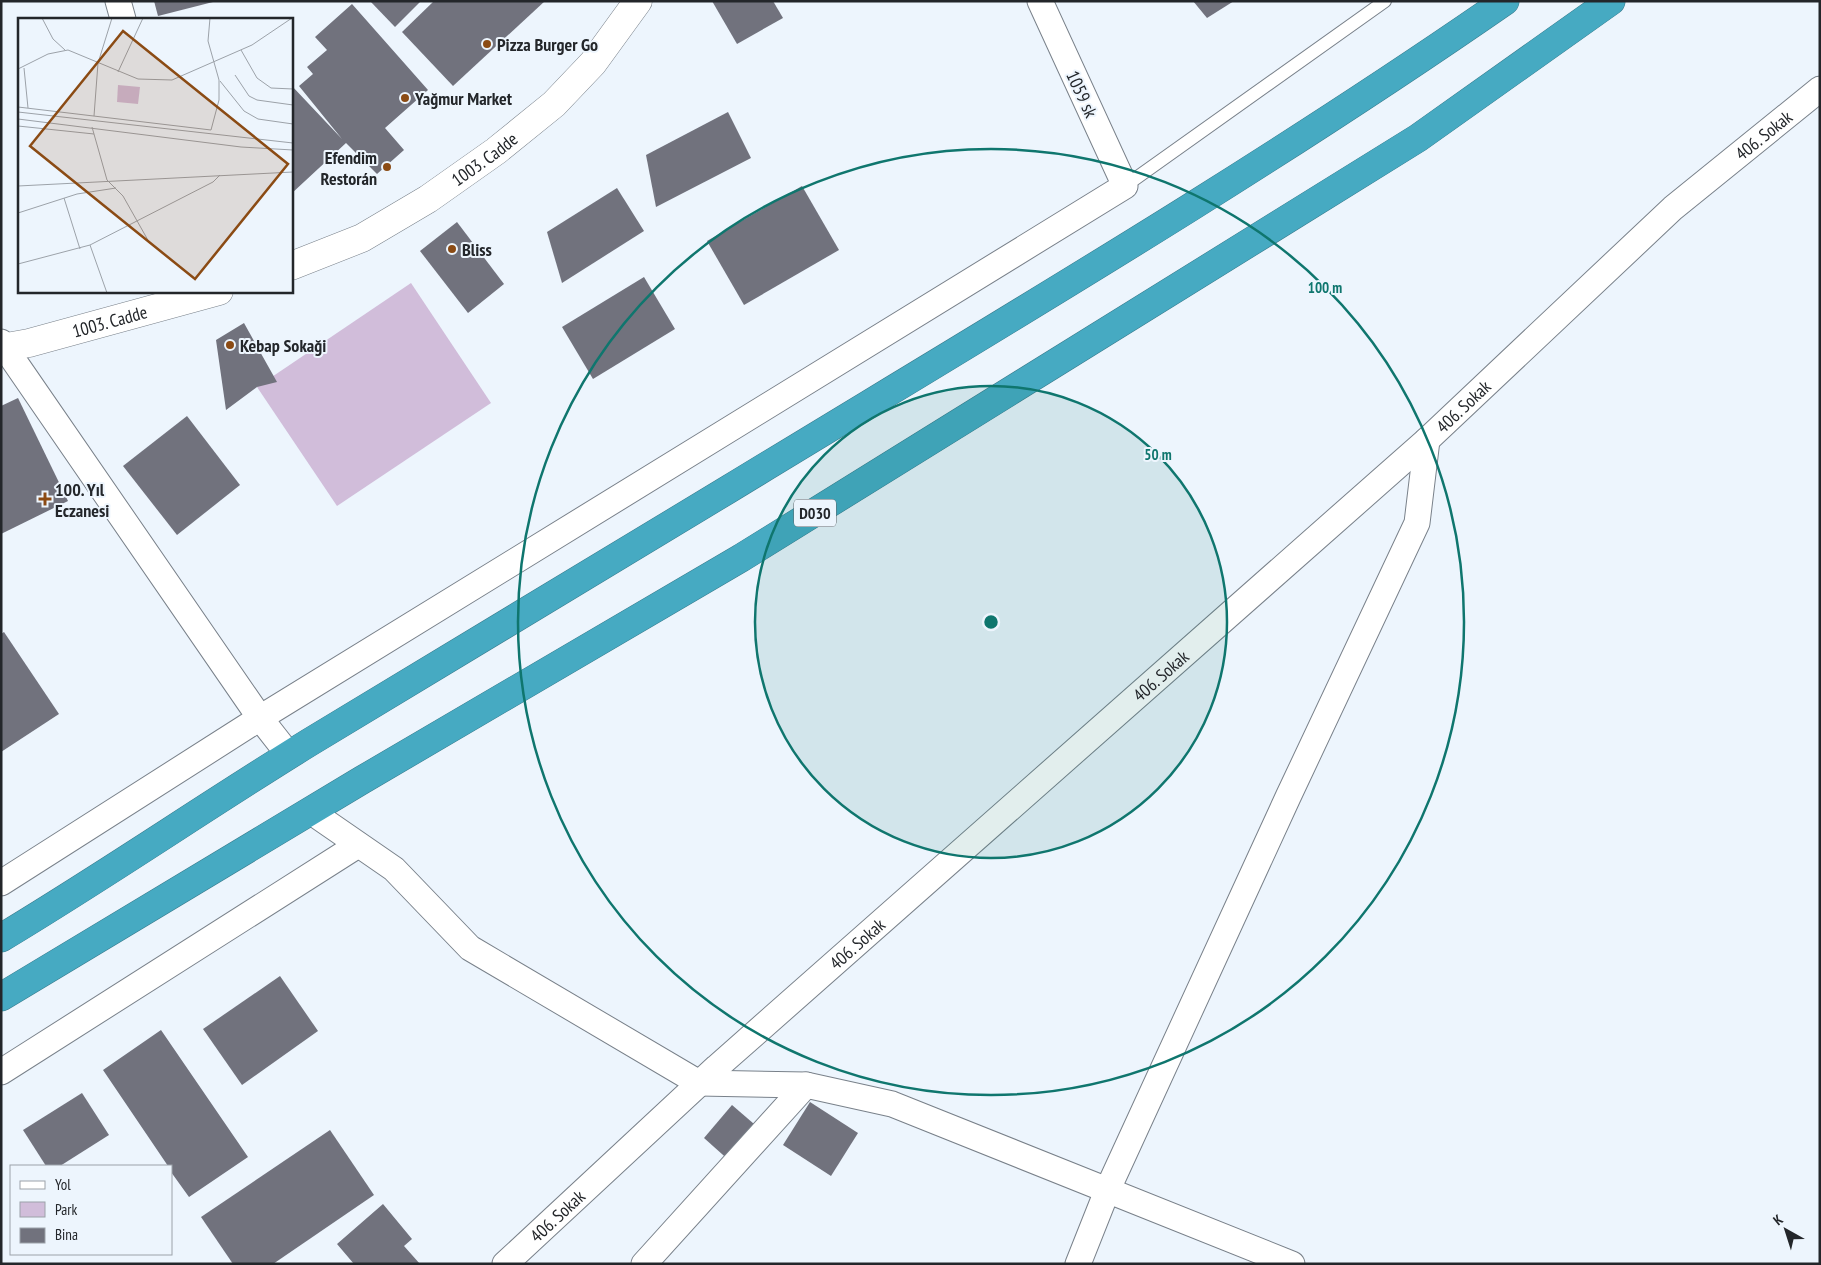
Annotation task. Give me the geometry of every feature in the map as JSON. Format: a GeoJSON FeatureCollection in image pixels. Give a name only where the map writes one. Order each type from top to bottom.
{"type":"FeatureCollection","features":[{"type":"Feature","properties":{"kind":"highway"},"geometry":{"type":"LineString","coordinates":[[1,938],[68,898],[289,755],[1107,259],[1400,74],[1505,1]]}},
{"type":"Feature","properties":{"kind":"highway","name":"D030"},"geometry":{"type":"LineString","coordinates":[[1,996],[310,811],[742,558],[1418,138],[1569,33],[1611,1]]}},
{"type":"Feature","properties":{"kind":"main road","name":"1003. Cadde"},"geometry":{"type":"LineString","coordinates":[[292,266],[362,238],[428,199],[496,151],[554,104],[593,63],[638,1]]}},
{"type":"Feature","properties":{"kind":"main road","name":"1003. Cadde"},"geometry":{"type":"LineString","coordinates":[[2,346],[29,343],[189,295],[212,292]]}},
{"type":"Feature","properties":{"kind":"street"},"geometry":{"type":"LineString","coordinates":[[118,1],[123,18]]}},
{"type":"Feature","properties":{"kind":"street","name":"1059 sk"},"geometry":{"type":"LineString","coordinates":[[1040,1],[1124,186]]}},
{"type":"Feature","properties":{"kind":"street","name":"406. Sokak"},"geometry":{"type":"LineString","coordinates":[[505,1264],[699,1083],[1427,440],[1673,208],[1820,89]]}},
{"type":"Feature","properties":{"kind":"street"},"geometry":{"type":"LineString","coordinates":[[1,883],[260,718],[1124,186]]}},
{"type":"Feature","properties":{"kind":"street"},"geometry":{"type":"LineString","coordinates":[[2,346],[260,718],[289,755]]}},
{"type":"Feature","properties":{"kind":"street"},"geometry":{"type":"LineString","coordinates":[[1078,1264],[1107,1191],[1288,797],[1417,524],[1427,440]]}},
{"type":"Feature","properties":{"kind":"street"},"geometry":{"type":"LineString","coordinates":[[310,811],[394,869],[470,948],[699,1083],[806,1086],[892,1104],[1292,1264]]}},
{"type":"Feature","properties":{"kind":"street"},"geometry":{"type":"LineString","coordinates":[[1,1072],[358,845]]}},
{"type":"Feature","properties":{"kind":"street"},"geometry":{"type":"LineString","coordinates":[[644,1264],[806,1086]]}},
{"type":"Feature","properties":{"kind":"lane"},"geometry":{"type":"LineString","coordinates":[[1124,186],[1385,1]]}},
{"type":"Feature","properties":{"kind":"green space"},"geometry":{"type":"Polygon","coordinates":[[[411,283],[491,403],[337,506],[257,387],[411,283]]]}},
{"type":"Feature","properties":{"kind":"building"},"geometry":{"type":"Polygon","coordinates":[[[154,1],[213,1],[213,2],[158,16],[154,1]]]}},
{"type":"Feature","properties":{"kind":"building"},"geometry":{"type":"Polygon","coordinates":[[[370,1],[421,1],[395,27],[370,1]]]}},
{"type":"Feature","properties":{"kind":"building"},"geometry":{"type":"Polygon","coordinates":[[[434,1],[545,1],[453,86],[402,32],[434,1]]]}},
{"type":"Feature","properties":{"kind":"building"},"geometry":{"type":"Polygon","coordinates":[[[712,1],[773,1],[783,18],[737,44],[712,1]]]}},
{"type":"Feature","properties":{"kind":"building"},"geometry":{"type":"Polygon","coordinates":[[[1193,1],[1234,1],[1207,18],[1193,1]]]}},
{"type":"Feature","properties":{"kind":"building"},"geometry":{"type":"Polygon","coordinates":[[[352,4],[428,90],[385,128],[404,150],[377,174],[346,143],[292,193],[292,86],[342,139],[299,86],[313,74],[307,67],[327,50],[315,37],[352,4]]]}},
{"type":"Feature","properties":{"kind":"building"},"geometry":{"type":"Polygon","coordinates":[[[728,112],[751,158],[656,207],[646,155],[728,112]]]}},
{"type":"Feature","properties":{"kind":"building"},"geometry":{"type":"Polygon","coordinates":[[[802,186],[839,250],[744,305],[707,241],[802,186]]]}},
{"type":"Feature","properties":{"kind":"building"},"geometry":{"type":"Polygon","coordinates":[[[617,188],[644,231],[562,283],[547,232],[617,188]]]}},
{"type":"Feature","properties":{"kind":"building"},"geometry":{"type":"Polygon","coordinates":[[[457,222],[504,284],[468,313],[420,251],[457,222]]]}},
{"type":"Feature","properties":{"kind":"building"},"geometry":{"type":"Polygon","coordinates":[[[644,277],[675,329],[593,379],[562,327],[644,277]]]}},
{"type":"Feature","properties":{"kind":"building"},"geometry":{"type":"Polygon","coordinates":[[[244,323],[277,382],[257,387],[226,410],[216,340],[244,323]]]}},
{"type":"Feature","properties":{"kind":"building"},"geometry":{"type":"Polygon","coordinates":[[[18,398],[68,501],[1,534],[1,406],[18,398]]]}},
{"type":"Feature","properties":{"kind":"building"},"geometry":{"type":"Polygon","coordinates":[[[187,416],[240,485],[177,535],[123,466],[187,416]]]}},
{"type":"Feature","properties":{"kind":"building"},"geometry":{"type":"Polygon","coordinates":[[[4,632],[59,714],[1,752],[1,634],[4,632]]]}},
{"type":"Feature","properties":{"kind":"building"},"geometry":{"type":"Polygon","coordinates":[[[280,976],[318,1031],[242,1085],[203,1029],[280,976]]]}},
{"type":"Feature","properties":{"kind":"building"},"geometry":{"type":"Polygon","coordinates":[[[161,1030],[248,1157],[189,1197],[172,1173],[172,1165],[167,1165],[103,1070],[161,1030]]]}},
{"type":"Feature","properties":{"kind":"building"},"geometry":{"type":"Polygon","coordinates":[[[82,1093],[109,1135],[62,1165],[45,1165],[23,1130],[82,1093]]]}},
{"type":"Feature","properties":{"kind":"building"},"geometry":{"type":"Polygon","coordinates":[[[810,1102],[858,1133],[831,1176],[783,1145],[810,1102]]]}},
{"type":"Feature","properties":{"kind":"building"},"geometry":{"type":"Polygon","coordinates":[[[732,1105],[761,1130],[732,1163],[704,1138],[732,1105]]]}},
{"type":"Feature","properties":{"kind":"building"},"geometry":{"type":"Polygon","coordinates":[[[330,1130],[374,1195],[273,1264],[233,1264],[201,1217],[330,1130]]]}},
{"type":"Feature","properties":{"kind":"building"},"geometry":{"type":"Polygon","coordinates":[[[383,1204],[412,1239],[404,1246],[420,1264],[354,1264],[337,1244],[383,1204]]]}},
{"type":"Feature","properties":{"kind":"place","name":"Pizza Burger Go"},"geometry":{"type":"Point","coordinates":[487,44]}},
{"type":"Feature","properties":{"kind":"place","name":"Yağmur Market"},"geometry":{"type":"Point","coordinates":[405,98]}},
{"type":"Feature","properties":{"kind":"place","name":"Efendim Restorán"},"geometry":{"type":"Point","coordinates":[387,167]}},
{"type":"Feature","properties":{"kind":"place","name":"Bliss"},"geometry":{"type":"Point","coordinates":[452,249]}},
{"type":"Feature","properties":{"kind":"place","name":"Kebap Sokaği"},"geometry":{"type":"Point","coordinates":[230,345]}},
{"type":"Feature","properties":{"kind":"place","name":"100. Yıl Eczanesi"},"geometry":{"type":"Point","coordinates":[45,499]}}]}
